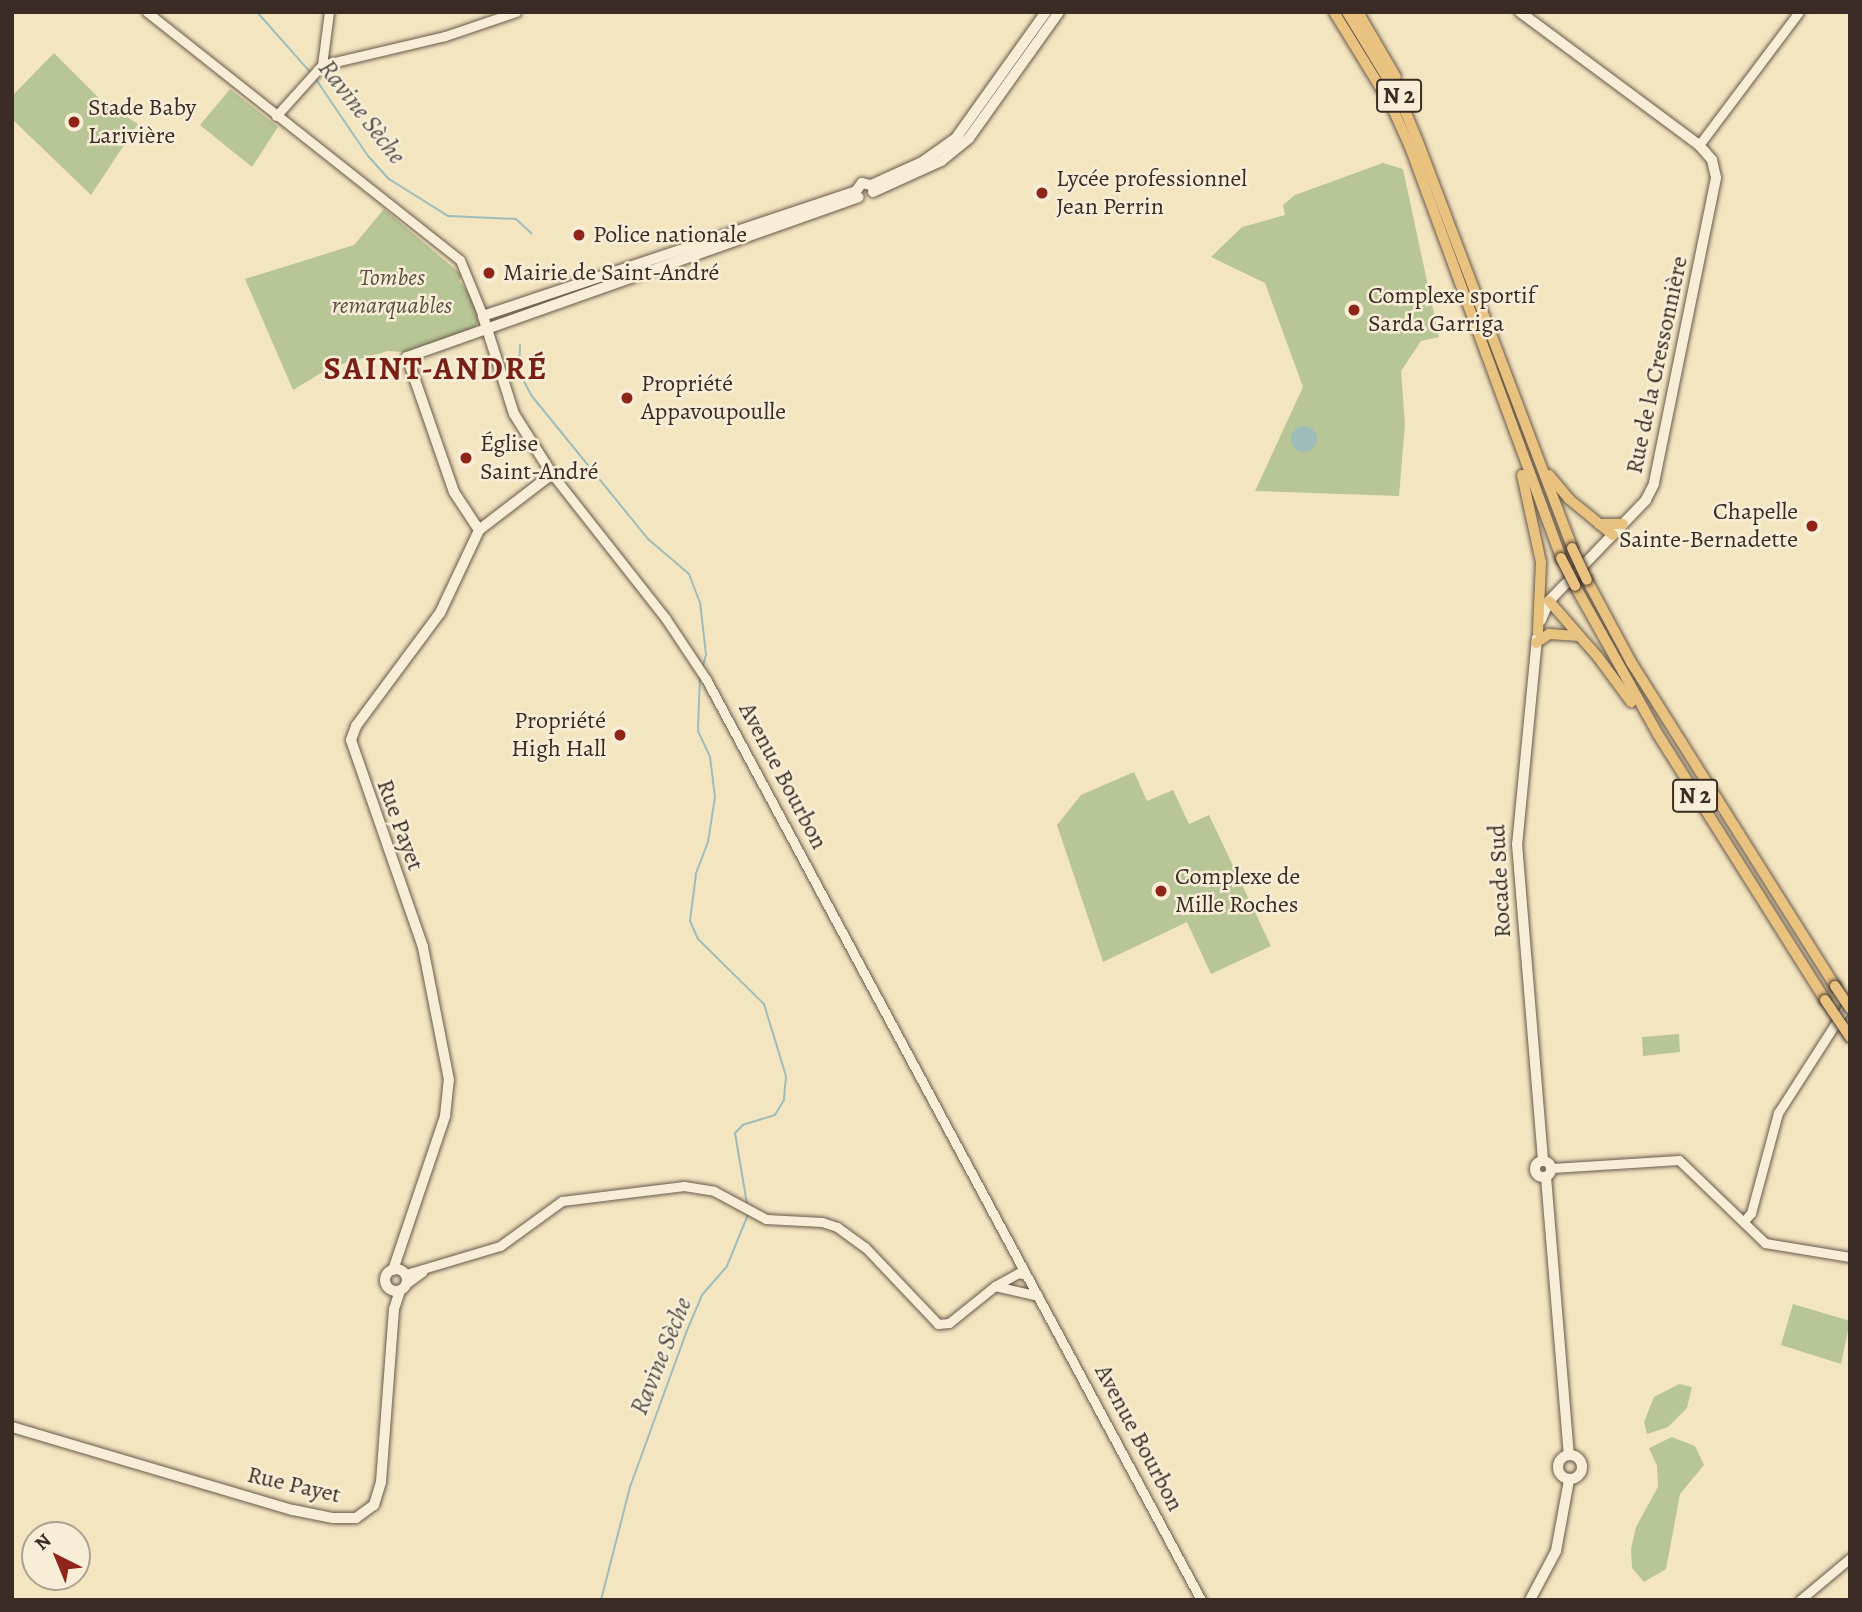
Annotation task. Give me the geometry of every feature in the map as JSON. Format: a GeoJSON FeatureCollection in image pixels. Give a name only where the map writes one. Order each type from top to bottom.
{"type":"FeatureCollection","features":[{"type":"Feature","properties":{"kind":"highway","name":"N 2"},"geometry":{"type":"LineString","coordinates":[[1334,12],[1378,82],[1410,147],[1500,398],[1561,558],[1575,586],[1712,822],[1850,1037]]}},
{"type":"Feature","properties":{"kind":"highway","name":"N 2"},"geometry":{"type":"LineString","coordinates":[[1346,12],[1400,99],[1438,187],[1539,461],[1587,580],[1626,653],[1850,1007]]}},
{"type":"Feature","properties":{"kind":"highway"},"geometry":{"type":"LineString","coordinates":[[1359,12],[1408,98],[1438,187]]}},
{"type":"Feature","properties":{"kind":"highway"},"geometry":{"type":"LineString","coordinates":[[1500,398],[1538,538],[1537,637],[1559,633],[1577,636]]}},
{"type":"Feature","properties":{"kind":"highway"},"geometry":{"type":"LineString","coordinates":[[1539,461],[1569,499],[1613,535]]}},
{"type":"Feature","properties":{"kind":"highway"},"geometry":{"type":"LineString","coordinates":[[1599,524],[1623,524]]}},
{"type":"Feature","properties":{"kind":"highway"},"geometry":{"type":"LineString","coordinates":[[1549,601],[1618,682],[1712,822]]}},
{"type":"Feature","properties":{"kind":"main road"},"geometry":{"type":"LineString","coordinates":[[872,188],[922,162],[956,138],[1046,12]]}},
{"type":"Feature","properties":{"kind":"main road"},"geometry":{"type":"LineString","coordinates":[[479,530],[454,492],[407,357],[857,194],[862,183],[872,188],[941,161],[970,138],[1059,12]]}},
{"type":"Feature","properties":{"kind":"main road"},"geometry":{"type":"LineString","coordinates":[[1520,12],[1699,145]]}},
{"type":"Feature","properties":{"kind":"main road","name":"Rue de la Cressonnière"},"geometry":{"type":"LineString","coordinates":[[1549,601],[1646,500],[1654,484],[1698,279],[1716,178],[1712,160],[1699,145]]}},
{"type":"Feature","properties":{"kind":"main road"},"geometry":{"type":"LineString","coordinates":[[484,316],[857,194]]}},
{"type":"Feature","properties":{"kind":"main road","name":"Avenue Bourbon"},"geometry":{"type":"LineString","coordinates":[[484,316],[514,414],[552,474]]}},
{"type":"Feature","properties":{"kind":"main road","name":"Rue Payet"},"geometry":{"type":"LineString","coordinates":[[12,1427],[293,1510],[333,1518],[356,1518],[374,1506],[382,1482],[394,1309],[401,1251],[445,1116],[449,1080],[423,947],[353,755],[351,734],[440,613],[479,530],[552,474]]}},
{"type":"Feature","properties":{"kind":"main road","name":"Rocade Sud"},"geometry":{"type":"LineString","coordinates":[[1549,601],[1537,637],[1517,844],[1547,1169],[1569,1455]]}},
{"type":"Feature","properties":{"kind":"main road"},"geometry":{"type":"LineString","coordinates":[[1569,1455],[1577,1457],[1582,1466],[1577,1477],[1569,1480],[1557,1468],[1569,1455]]}},
{"type":"Feature","properties":{"kind":"main road"},"geometry":{"type":"LineString","coordinates":[[1530,1600],[1556,1551],[1569,1480]]}},
{"type":"Feature","properties":{"kind":"street"},"geometry":{"type":"LineString","coordinates":[[147,12],[287,126],[460,260],[484,316]]}},
{"type":"Feature","properties":{"kind":"street"},"geometry":{"type":"LineString","coordinates":[[319,67],[329,12]]}},
{"type":"Feature","properties":{"kind":"street"},"geometry":{"type":"LineString","coordinates":[[276,116],[319,67],[446,36],[516,12]]}},
{"type":"Feature","properties":{"kind":"street"},"geometry":{"type":"LineString","coordinates":[[1699,145],[1799,12]]}},
{"type":"Feature","properties":{"kind":"street","name":"Avenue Bourbon"},"geometry":{"type":"LineString","coordinates":[[552,474],[702,672],[1019,1262],[1019,1280],[1040,1297],[1200,1600]]}},
{"type":"Feature","properties":{"kind":"street"},"geometry":{"type":"LineString","coordinates":[[1744,1221],[1751,1213],[1778,1113],[1850,1001]]}},
{"type":"Feature","properties":{"kind":"street"},"geometry":{"type":"LineString","coordinates":[[1547,1169],[1679,1160],[1769,1245],[1850,1257]]}},
{"type":"Feature","properties":{"kind":"street"},"geometry":{"type":"LineString","coordinates":[[399,1280],[500,1246],[544,1210],[581,1196],[684,1186],[708,1188],[766,1219],[822,1222],[837,1227],[865,1247],[938,1324],[949,1323],[995,1286],[1019,1280],[1023,1292],[1040,1297]]}},
{"type":"Feature","properties":{"kind":"street"},"geometry":{"type":"LineString","coordinates":[[1800,1600],[1850,1558]]}},
{"type":"Feature","properties":{"kind":"green space","name":"Stade Baby Larivière"},"geometry":{"type":"Polygon","coordinates":[[[54,53],[102,101],[138,124],[91,195],[12,119],[12,96],[54,53]]]}},
{"type":"Feature","properties":{"kind":"green space"},"geometry":{"type":"Polygon","coordinates":[[[230,89],[278,127],[252,167],[200,125],[230,89]]]}},
{"type":"Feature","properties":{"kind":"green space","name":"Complexe sportif Sarda Garriga"},"geometry":{"type":"Polygon","coordinates":[[[1383,163],[1403,169],[1439,337],[1421,341],[1401,371],[1405,425],[1399,496],[1255,491],[1303,387],[1265,283],[1211,257],[1242,227],[1285,215],[1283,205],[1295,195],[1383,163]]]}},
{"type":"Feature","properties":{"kind":"green space","name":"Tombes remarquables"},"geometry":{"type":"Polygon","coordinates":[[[384,209],[462,275],[459,281],[471,295],[479,321],[473,329],[404,352],[388,351],[331,367],[293,390],[245,279],[354,245],[384,209]]]}},
{"type":"Feature","properties":{"kind":"green space","name":"Complexe de Mille Roches"},"geometry":{"type":"Polygon","coordinates":[[[1134,772],[1147,801],[1173,790],[1189,824],[1209,815],[1271,946],[1211,974],[1187,922],[1103,962],[1057,825],[1081,795],[1134,772]]]}},
{"type":"Feature","properties":{"kind":"green space"},"geometry":{"type":"Polygon","coordinates":[[[1679,1034],[1680,1052],[1643,1056],[1642,1037],[1679,1034]]]}},
{"type":"Feature","properties":{"kind":"green space"},"geometry":{"type":"Polygon","coordinates":[[[1793,1304],[1850,1321],[1841,1364],[1781,1345],[1793,1304]]]}},
{"type":"Feature","properties":{"kind":"green space"},"geometry":{"type":"Polygon","coordinates":[[[1679,1384],[1692,1387],[1687,1408],[1668,1427],[1647,1434],[1644,1422],[1654,1397],[1679,1384]]]}},
{"type":"Feature","properties":{"kind":"green space"},"geometry":{"type":"Polygon","coordinates":[[[1672,1437],[1695,1446],[1704,1465],[1680,1494],[1666,1569],[1644,1582],[1632,1568],[1631,1549],[1636,1527],[1658,1487],[1657,1466],[1649,1448],[1672,1437]]]}},
{"type":"Feature","properties":{"kind":"water"},"geometry":{"type":"Polygon","coordinates":[[[1304,426],[1313,430],[1317,439],[1313,448],[1304,452],[1295,448],[1291,439],[1295,430],[1304,426]]]}},
{"type":"Feature","properties":{"kind":"waterway","name":"Ravine Sèche"},"geometry":{"type":"LineString","coordinates":[[257,12],[311,73]]}},
{"type":"Feature","properties":{"kind":"waterway","name":"Ravine Sèche"},"geometry":{"type":"LineString","coordinates":[[315,78],[368,156],[389,179],[448,216],[516,219],[531,233]]}},
{"type":"Feature","properties":{"kind":"waterway","name":"Ravine Sèche"},"geometry":{"type":"LineString","coordinates":[[520,345],[519,372],[531,395],[648,539],[689,574],[700,602],[706,655],[702,669]]}},
{"type":"Feature","properties":{"kind":"waterway","name":"Ravine Sèche"},"geometry":{"type":"LineString","coordinates":[[700,674],[698,731],[710,757],[715,797],[708,842],[696,874],[690,921],[698,939],[764,1004],[786,1076],[784,1100],[775,1115],[743,1125],[735,1133],[747,1204]]}},
{"type":"Feature","properties":{"kind":"waterway","name":"Ravine Sèche"},"geometry":{"type":"LineString","coordinates":[[601,1600],[630,1487],[688,1328],[702,1295],[727,1266],[749,1212]]}},
{"type":"Feature","properties":{"kind":"place","name":"Stade Baby Larivière"},"geometry":{"type":"Point","coordinates":[74,122]}},
{"type":"Feature","properties":{"kind":"place","name":"Lycée professionnel Jean Perrin"},"geometry":{"type":"Point","coordinates":[1042,193]}},
{"type":"Feature","properties":{"kind":"place","name":"Police nationale"},"geometry":{"type":"Point","coordinates":[579,235]}},
{"type":"Feature","properties":{"kind":"place","name":"Mairie de Saint-André"},"geometry":{"type":"Point","coordinates":[489,273]}},
{"type":"Feature","properties":{"kind":"place","name":"Complexe sportif Sarda Garriga"},"geometry":{"type":"Point","coordinates":[1354,310]}},
{"type":"Feature","properties":{"kind":"place","name":"Propriété Appavoupoulle"},"geometry":{"type":"Point","coordinates":[627,398]}},
{"type":"Feature","properties":{"kind":"place","name":"Église Saint-André"},"geometry":{"type":"Point","coordinates":[466,458]}},
{"type":"Feature","properties":{"kind":"place","name":"Chapelle Sainte-Bernadette"},"geometry":{"type":"Point","coordinates":[1812,526]}},
{"type":"Feature","properties":{"kind":"place","name":"Propriété High Hall"},"geometry":{"type":"Point","coordinates":[620,735]}},
{"type":"Feature","properties":{"kind":"place","name":"Complexe de Mille Roches"},"geometry":{"type":"Point","coordinates":[1161,891]}},
{"type":"Feature","properties":{"kind":"district","name":"SAINT-ANDRÉ"},"geometry":{"type":"Point","coordinates":[436,368]}}]}
